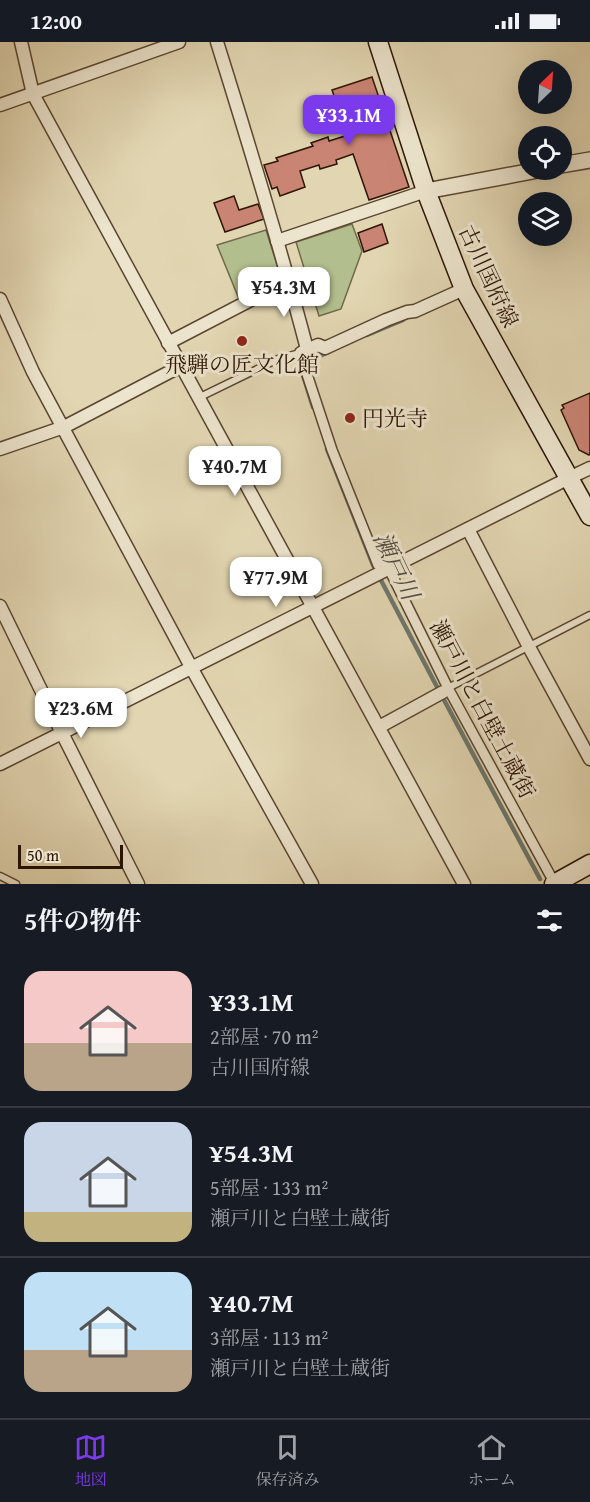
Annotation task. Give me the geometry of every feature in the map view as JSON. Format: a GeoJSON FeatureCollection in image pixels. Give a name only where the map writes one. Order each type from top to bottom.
{"type":"FeatureCollection","features":[{"type":"Feature","properties":{"kind":"main road","name":"古川国府線"},"geometry":{"type":"LineString","coordinates":[[378,42],[426,191],[464,289],[590,516]]}},
{"type":"Feature","properties":{"kind":"main road"},"geometry":{"type":"LineString","coordinates":[[555,884],[590,864]]}},
{"type":"Feature","properties":{"kind":"street"},"geometry":{"type":"LineString","coordinates":[[21,42],[33,94],[464,884]]}},
{"type":"Feature","properties":{"kind":"street"},"geometry":{"type":"LineString","coordinates":[[0,105],[179,42]]}},
{"type":"Feature","properties":{"kind":"street"},"geometry":{"type":"LineString","coordinates":[[217,42],[257,167],[289,280],[303,353],[318,345],[325,348],[386,320],[415,311],[464,289]]}},
{"type":"Feature","properties":{"kind":"street"},"geometry":{"type":"LineString","coordinates":[[572,163],[590,159]]}},
{"type":"Feature","properties":{"kind":"street"},"geometry":{"type":"LineString","coordinates":[[277,241],[426,191],[518,174]]}},
{"type":"Feature","properties":{"kind":"street"},"geometry":{"type":"LineString","coordinates":[[168,344],[289,280]]}},
{"type":"Feature","properties":{"kind":"street"},"geometry":{"type":"LineString","coordinates":[[0,299],[33,372],[192,668],[312,884]]}},
{"type":"Feature","properties":{"kind":"street","name":"瀬戸川と白壁土蔵街"},"geometry":{"type":"LineString","coordinates":[[303,353],[305,368],[332,450],[378,565],[442,692],[555,884]]}},
{"type":"Feature","properties":{"kind":"street"},"geometry":{"type":"LineString","coordinates":[[0,449],[64,427],[181,366]]}},
{"type":"Feature","properties":{"kind":"street"},"geometry":{"type":"LineString","coordinates":[[0,764],[590,468]]}},
{"type":"Feature","properties":{"kind":"street"},"geometry":{"type":"LineString","coordinates":[[468,529],[590,759]]}},
{"type":"Feature","properties":{"kind":"street"},"geometry":{"type":"LineString","coordinates":[[0,606],[138,884]]}},
{"type":"Feature","properties":{"kind":"street"},"geometry":{"type":"LineString","coordinates":[[379,727],[442,692]]}},
{"type":"Feature","properties":{"kind":"lane"},"geometry":{"type":"LineString","coordinates":[[198,398],[278,359],[303,353]]}},
{"type":"Feature","properties":{"kind":"lane"},"geometry":{"type":"LineString","coordinates":[[442,692],[590,615]]}},
{"type":"Feature","properties":{"kind":"lane"},"geometry":{"type":"LineString","coordinates":[[0,876],[16,884]]}},
{"type":"Feature","properties":{"kind":"green space"},"geometry":{"type":"Polygon","coordinates":[[[352,224],[362,251],[341,309],[319,316],[296,242],[352,224]]]}},
{"type":"Feature","properties":{"kind":"green space"},"geometry":{"type":"Polygon","coordinates":[[[266,230],[281,277],[239,299],[217,245],[266,230]]]}},
{"type":"Feature","properties":{"kind":"building"},"geometry":{"type":"Polygon","coordinates":[[[372,77],[409,187],[369,200],[353,154],[336,160],[337,164],[320,169],[319,165],[300,171],[305,187],[280,196],[277,187],[272,189],[264,165],[278,161],[276,158],[313,146],[311,143],[328,137],[329,141],[345,136],[336,111],[339,110],[332,90],[372,77]]]}},
{"type":"Feature","properties":{"kind":"building"},"geometry":{"type":"Polygon","coordinates":[[[234,196],[239,210],[258,204],[264,219],[225,232],[214,203],[234,196]]]}},
{"type":"Feature","properties":{"kind":"building"},"geometry":{"type":"Polygon","coordinates":[[[382,224],[388,243],[364,252],[358,233],[382,224]]]}},
{"type":"Feature","properties":{"kind":"building"},"geometry":{"type":"Polygon","coordinates":[[[590,393],[589,455],[579,450],[561,410],[564,408],[562,405],[590,393]]]}},
{"type":"Feature","properties":{"kind":"waterway","name":"瀬戸川"},"geometry":{"type":"LineString","coordinates":[[367,335],[403,320]]}},
{"type":"Feature","properties":{"kind":"waterway","name":"瀬戸川"},"geometry":{"type":"LineString","coordinates":[[304,363],[329,352]]}},
{"type":"Feature","properties":{"kind":"waterway","name":"瀬戸川"},"geometry":{"type":"LineString","coordinates":[[303,375],[313,407]]}},
{"type":"Feature","properties":{"kind":"waterway","name":"瀬戸川"},"geometry":{"type":"LineString","coordinates":[[327,449],[373,565],[540,879]]}},
{"type":"Feature","properties":{"kind":"place","name":"飛騨の匠文化館"},"geometry":{"type":"Point","coordinates":[242,341]}},
{"type":"Feature","properties":{"kind":"place","name":"円光寺"},"geometry":{"type":"Point","coordinates":[350,418]}}]}
